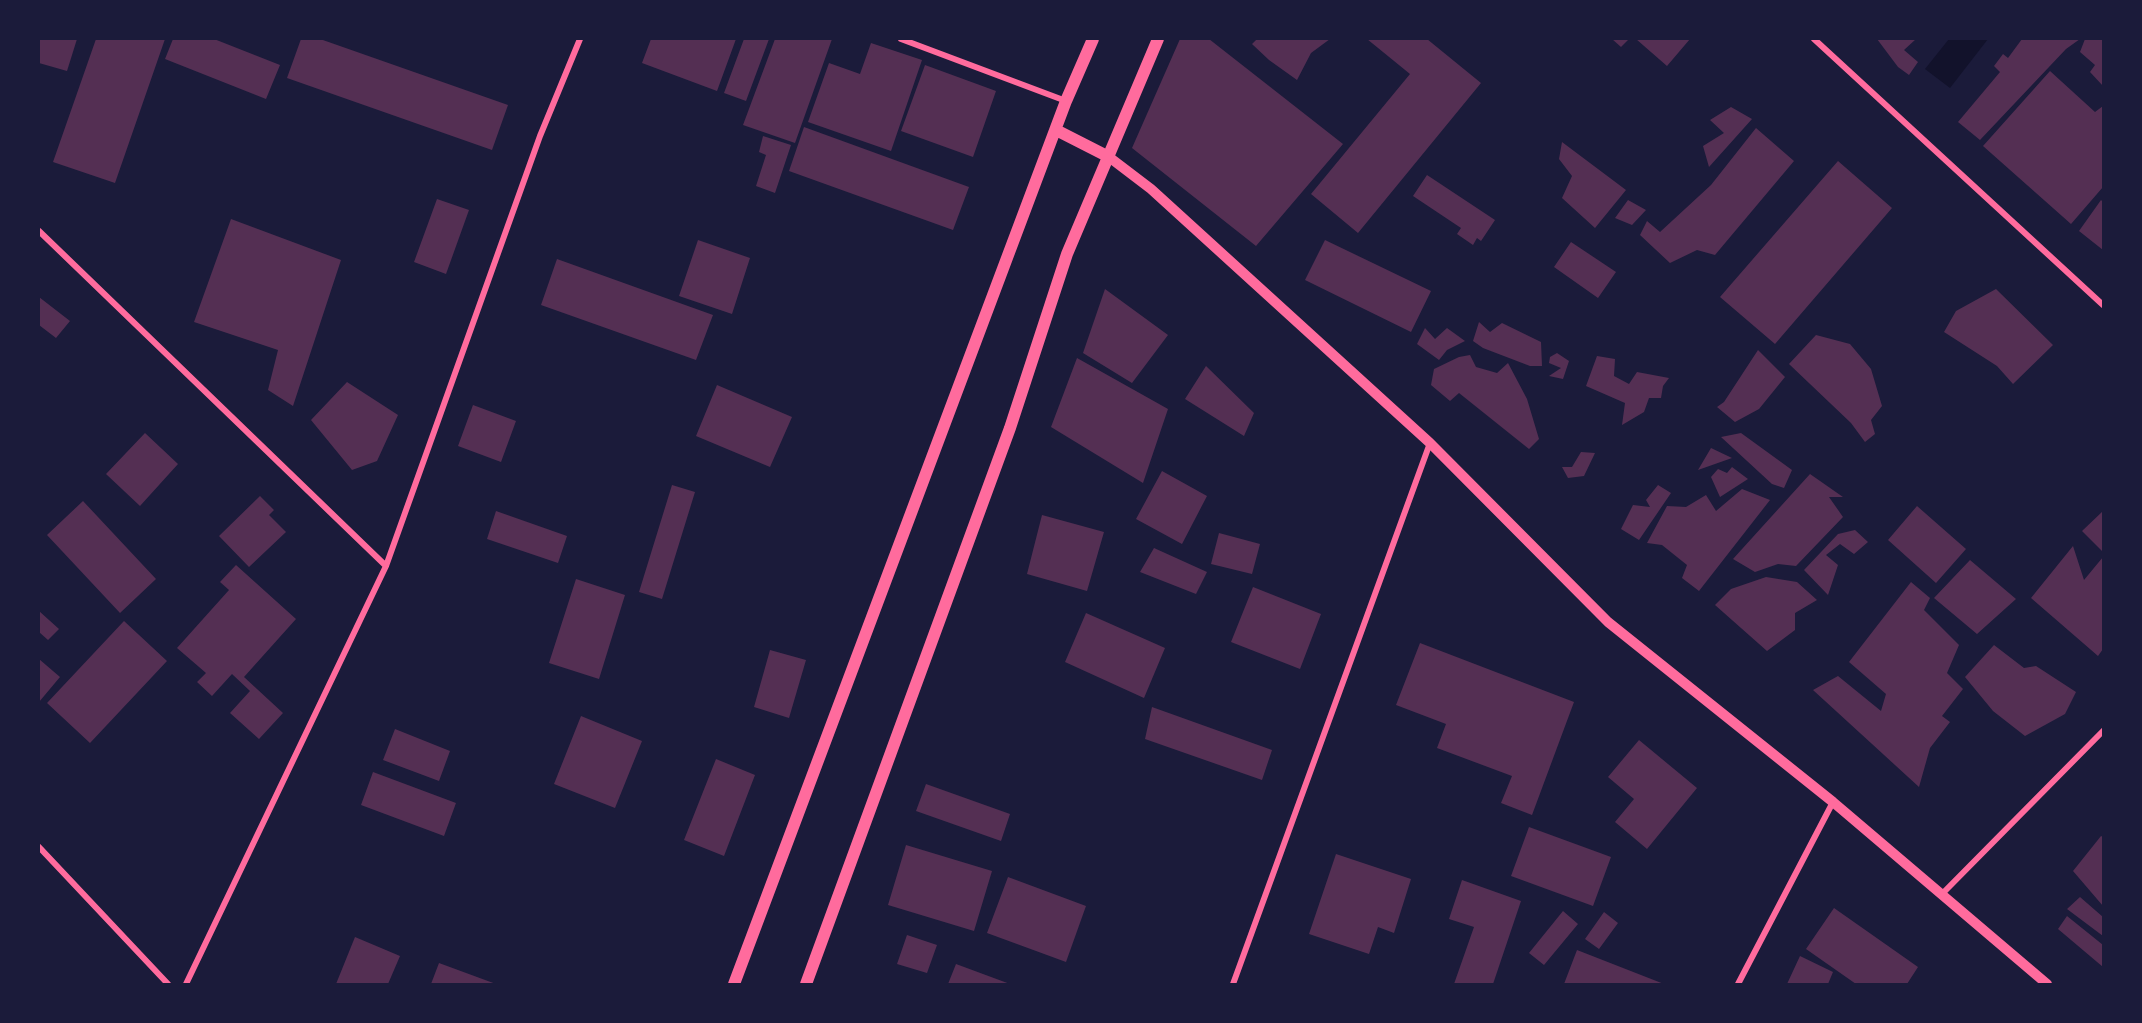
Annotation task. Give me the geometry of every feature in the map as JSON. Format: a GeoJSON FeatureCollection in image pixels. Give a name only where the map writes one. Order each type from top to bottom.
{"type":"FeatureCollection","features":[{"type":"Feature","properties":{"kind":"main road"},"geometry":{"type":"LineString","coordinates":[[734,984],[1066,101],[1093,39]]}},
{"type":"Feature","properties":{"kind":"main road"},"geometry":{"type":"LineString","coordinates":[[806,984],[1010,428],[1067,254],[1158,39]]}},
{"type":"Feature","properties":{"kind":"main road"},"geometry":{"type":"LineString","coordinates":[[1056,130],[1109,157]]}},
{"type":"Feature","properties":{"kind":"street"},"geometry":{"type":"LineString","coordinates":[[186,984],[386,566],[540,136],[580,39]]}},
{"type":"Feature","properties":{"kind":"street"},"geometry":{"type":"LineString","coordinates":[[901,39],[1066,101]]}},
{"type":"Feature","properties":{"kind":"street"},"geometry":{"type":"LineString","coordinates":[[1814,39],[2103,305]]}},
{"type":"Feature","properties":{"kind":"street"},"geometry":{"type":"LineString","coordinates":[[1109,157],[1151,189],[1430,443],[1608,622],[1833,802],[2047,984]]}},
{"type":"Feature","properties":{"kind":"street"},"geometry":{"type":"LineString","coordinates":[[39,231],[386,566]]}},
{"type":"Feature","properties":{"kind":"street"},"geometry":{"type":"LineString","coordinates":[[1233,984],[1430,443]]}},
{"type":"Feature","properties":{"kind":"street"},"geometry":{"type":"LineString","coordinates":[[1941,895],[2103,731]]}},
{"type":"Feature","properties":{"kind":"street"},"geometry":{"type":"LineString","coordinates":[[1738,984],[1833,802]]}},
{"type":"Feature","properties":{"kind":"street"},"geometry":{"type":"LineString","coordinates":[[39,847],[168,984]]}},
{"type":"Feature","properties":{"kind":"shaded area"},"geometry":{"type":"Polygon","coordinates":[[[1949,39],[1988,39],[1950,88],[1925,69],[1949,39]]]}},
{"type":"Feature","properties":{"kind":"building"},"geometry":{"type":"Polygon","coordinates":[[[39,39],[77,39],[67,71],[39,63],[39,39]]]}},
{"type":"Feature","properties":{"kind":"building"},"geometry":{"type":"Polygon","coordinates":[[[96,39],[165,39],[115,183],[53,162],[96,39]]]}},
{"type":"Feature","properties":{"kind":"building"},"geometry":{"type":"Polygon","coordinates":[[[173,39],[214,39],[280,65],[266,99],[165,59],[173,39]]]}},
{"type":"Feature","properties":{"kind":"building"},"geometry":{"type":"Polygon","coordinates":[[[301,39],[320,39],[508,105],[492,150],[287,78],[301,39]]]}},
{"type":"Feature","properties":{"kind":"building"},"geometry":{"type":"Polygon","coordinates":[[[651,39],[736,39],[717,91],[642,63],[651,39]]]}},
{"type":"Feature","properties":{"kind":"building"},"geometry":{"type":"Polygon","coordinates":[[[744,39],[769,39],[746,101],[724,93],[744,39]]]}},
{"type":"Feature","properties":{"kind":"building"},"geometry":{"type":"Polygon","coordinates":[[[775,39],[832,39],[795,143],[743,125],[775,39]]]}},
{"type":"Feature","properties":{"kind":"building"},"geometry":{"type":"Polygon","coordinates":[[[1180,39],[1209,39],[1343,144],[1256,246],[1132,148],[1180,39]]]}},
{"type":"Feature","properties":{"kind":"building"},"geometry":{"type":"Polygon","coordinates":[[[1257,39],[1330,39],[1311,53],[1297,80],[1269,60],[1252,44],[1257,39]]]}},
{"type":"Feature","properties":{"kind":"building"},"geometry":{"type":"Polygon","coordinates":[[[1367,39],[1427,39],[1481,83],[1358,233],[1311,194],[1410,74],[1367,39]]]}},
{"type":"Feature","properties":{"kind":"building"},"geometry":{"type":"Polygon","coordinates":[[[1612,39],[1629,39],[1621,47],[1612,39]]]}},
{"type":"Feature","properties":{"kind":"building"},"geometry":{"type":"Polygon","coordinates":[[[1636,39],[1690,39],[1667,66],[1636,39]]]}},
{"type":"Feature","properties":{"kind":"building"},"geometry":{"type":"Polygon","coordinates":[[[1877,39],[1916,39],[1904,50],[1918,62],[1909,75],[1898,67],[1877,39]]]}},
{"type":"Feature","properties":{"kind":"building"},"geometry":{"type":"Polygon","coordinates":[[[2022,39],[2080,39],[2066,49],[1980,140],[1958,122],[2000,72],[1994,66],[2003,54],[2008,58],[2022,39]]]}},
{"type":"Feature","properties":{"kind":"building"},"geometry":{"type":"Polygon","coordinates":[[[2085,39],[2103,39],[2103,86],[2090,72],[2095,65],[2080,52],[2085,39]]]}},
{"type":"Feature","properties":{"kind":"building"},"geometry":{"type":"Polygon","coordinates":[[[871,43],[922,60],[891,151],[808,122],[829,63],[860,74],[871,43]]]}},
{"type":"Feature","properties":{"kind":"building"},"geometry":{"type":"Polygon","coordinates":[[[925,65],[996,91],[973,157],[901,131],[925,65]]]}},
{"type":"Feature","properties":{"kind":"building"},"geometry":{"type":"Polygon","coordinates":[[[2050,71],[2095,112],[2103,106],[2103,187],[2071,224],[1983,146],[2050,71]]]}},
{"type":"Feature","properties":{"kind":"building"},"geometry":{"type":"Polygon","coordinates":[[[1731,107],[1752,119],[1709,167],[1703,146],[1724,133],[1710,120],[1731,107]]]}},
{"type":"Feature","properties":{"kind":"building"},"geometry":{"type":"Polygon","coordinates":[[[804,127],[969,187],[953,230],[789,171],[804,127]]]}},
{"type":"Feature","properties":{"kind":"building"},"geometry":{"type":"Polygon","coordinates":[[[1756,128],[1794,161],[1715,255],[1697,250],[1670,263],[1640,235],[1647,221],[1660,232],[1711,185],[1756,128]]]}},
{"type":"Feature","properties":{"kind":"building"},"geometry":{"type":"Polygon","coordinates":[[[763,136],[791,145],[775,193],[756,186],[766,155],[759,152],[763,136]]]}},
{"type":"Feature","properties":{"kind":"building"},"geometry":{"type":"Polygon","coordinates":[[[1562,142],[1626,190],[1595,228],[1562,198],[1572,176],[1559,159],[1562,142]]]}},
{"type":"Feature","properties":{"kind":"building"},"geometry":{"type":"Polygon","coordinates":[[[1838,161],[1892,208],[1775,344],[1720,297],[1838,161]]]}},
{"type":"Feature","properties":{"kind":"building"},"geometry":{"type":"Polygon","coordinates":[[[1427,175],[1495,220],[1481,241],[1477,238],[1473,245],[1457,234],[1461,228],[1413,196],[1427,175]]]}},
{"type":"Feature","properties":{"kind":"building"},"geometry":{"type":"Polygon","coordinates":[[[437,199],[469,210],[446,274],[414,262],[437,199]]]}},
{"type":"Feature","properties":{"kind":"building"},"geometry":{"type":"Polygon","coordinates":[[[1628,200],[1646,210],[1632,225],[1615,218],[1628,200]]]}},
{"type":"Feature","properties":{"kind":"building"},"geometry":{"type":"Polygon","coordinates":[[[2101,200],[2103,202],[2103,250],[2079,231],[2101,200]]]}},
{"type":"Feature","properties":{"kind":"building"},"geometry":{"type":"Polygon","coordinates":[[[231,219],[341,260],[293,406],[268,390],[278,350],[194,322],[231,219]]]}},
{"type":"Feature","properties":{"kind":"building"},"geometry":{"type":"Polygon","coordinates":[[[698,240],[750,258],[732,314],[679,296],[698,240]]]}},
{"type":"Feature","properties":{"kind":"building"},"geometry":{"type":"Polygon","coordinates":[[[1325,240],[1431,291],[1411,332],[1305,280],[1325,240]]]}},
{"type":"Feature","properties":{"kind":"building"},"geometry":{"type":"Polygon","coordinates":[[[1571,242],[1616,272],[1598,298],[1554,267],[1571,242]]]}},
{"type":"Feature","properties":{"kind":"building"},"geometry":{"type":"Polygon","coordinates":[[[557,259],[713,315],[696,360],[541,305],[557,259]]]}},
{"type":"Feature","properties":{"kind":"building"},"geometry":{"type":"Polygon","coordinates":[[[1105,289],[1168,335],[1132,383],[1083,353],[1105,289]]]}},
{"type":"Feature","properties":{"kind":"building"},"geometry":{"type":"Polygon","coordinates":[[[1996,289],[2053,345],[2013,384],[1997,366],[1944,332],[1956,311],[1996,289]]]}},
{"type":"Feature","properties":{"kind":"building"},"geometry":{"type":"Polygon","coordinates":[[[39,297],[70,321],[56,338],[39,325],[39,297]]]}},
{"type":"Feature","properties":{"kind":"building"},"geometry":{"type":"Polygon","coordinates":[[[1479,322],[1490,332],[1502,323],[1541,342],[1542,366],[1530,366],[1483,348],[1473,341],[1479,322]]]}},
{"type":"Feature","properties":{"kind":"building"},"geometry":{"type":"Polygon","coordinates":[[[1425,328],[1435,339],[1447,328],[1465,341],[1447,350],[1439,360],[1417,344],[1425,328]]]}},
{"type":"Feature","properties":{"kind":"building"},"geometry":{"type":"Polygon","coordinates":[[[1816,335],[1850,344],[1871,369],[1882,406],[1871,420],[1875,434],[1865,442],[1851,423],[1789,364],[1816,335]]]}},
{"type":"Feature","properties":{"kind":"building"},"geometry":{"type":"Polygon","coordinates":[[[1758,350],[1785,377],[1759,409],[1735,422],[1717,407],[1724,402],[1758,350]]]}},
{"type":"Feature","properties":{"kind":"building"},"geometry":{"type":"Polygon","coordinates":[[[1557,353],[1569,361],[1563,379],[1549,376],[1561,368],[1549,363],[1550,357],[1557,353]]]}},
{"type":"Feature","properties":{"kind":"building"},"geometry":{"type":"Polygon","coordinates":[[[1470,355],[1476,367],[1497,373],[1508,363],[1527,399],[1539,439],[1529,449],[1459,393],[1450,401],[1431,385],[1434,369],[1459,357],[1470,355]]]}},
{"type":"Feature","properties":{"kind":"building"},"geometry":{"type":"Polygon","coordinates":[[[1597,356],[1615,359],[1614,376],[1629,384],[1637,372],[1669,378],[1663,386],[1661,398],[1649,398],[1644,412],[1622,425],[1625,403],[1586,386],[1597,356]]]}},
{"type":"Feature","properties":{"kind":"building"},"geometry":{"type":"Polygon","coordinates":[[[1077,358],[1168,409],[1143,483],[1051,427],[1077,358]]]}},
{"type":"Feature","properties":{"kind":"building"},"geometry":{"type":"Polygon","coordinates":[[[1206,366],[1254,413],[1244,436],[1185,399],[1206,366]]]}},
{"type":"Feature","properties":{"kind":"building"},"geometry":{"type":"Polygon","coordinates":[[[347,382],[398,415],[377,461],[352,470],[311,420],[347,382]]]}},
{"type":"Feature","properties":{"kind":"building"},"geometry":{"type":"Polygon","coordinates":[[[717,385],[792,417],[770,467],[696,436],[717,385]]]}},
{"type":"Feature","properties":{"kind":"building"},"geometry":{"type":"Polygon","coordinates":[[[473,405],[516,421],[501,462],[458,446],[473,405]]]}},
{"type":"Feature","properties":{"kind":"building"},"geometry":{"type":"Polygon","coordinates":[[[145,433],[178,464],[140,506],[106,474],[145,433]]]}},
{"type":"Feature","properties":{"kind":"building"},"geometry":{"type":"Polygon","coordinates":[[[1741,433],[1792,470],[1784,488],[1772,484],[1721,437],[1741,433]]]}},
{"type":"Feature","properties":{"kind":"building"},"geometry":{"type":"Polygon","coordinates":[[[1711,448],[1732,458],[1698,470],[1711,448]]]}},
{"type":"Feature","properties":{"kind":"building"},"geometry":{"type":"Polygon","coordinates":[[[1581,452],[1595,453],[1584,476],[1568,478],[1562,467],[1572,467],[1581,452]]]}},
{"type":"Feature","properties":{"kind":"building"},"geometry":{"type":"Polygon","coordinates":[[[1732,467],[1748,479],[1720,497],[1711,477],[1718,469],[1727,473],[1732,467]]]}},
{"type":"Feature","properties":{"kind":"building"},"geometry":{"type":"Polygon","coordinates":[[[1162,471],[1207,496],[1182,544],[1136,519],[1162,471]]]}},
{"type":"Feature","properties":{"kind":"building"},"geometry":{"type":"Polygon","coordinates":[[[1810,474],[1843,497],[1829,497],[1843,517],[1796,566],[1778,564],[1755,572],[1733,559],[1810,474]]]}},
{"type":"Feature","properties":{"kind":"building"},"geometry":{"type":"Polygon","coordinates":[[[672,485],[695,492],[662,599],[639,592],[672,485]]]}},
{"type":"Feature","properties":{"kind":"building"},"geometry":{"type":"Polygon","coordinates":[[[1658,485],[1671,493],[1639,540],[1621,529],[1633,505],[1650,507],[1646,500],[1658,485]]]}},
{"type":"Feature","properties":{"kind":"building"},"geometry":{"type":"Polygon","coordinates":[[[1742,489],[1770,500],[1699,591],[1682,578],[1687,565],[1662,545],[1647,543],[1667,506],[1686,507],[1706,495],[1716,511],[1742,489]]]}},
{"type":"Feature","properties":{"kind":"building"},"geometry":{"type":"Polygon","coordinates":[[[260,496],[274,510],[269,515],[286,532],[249,567],[219,536],[260,496]]]}},
{"type":"Feature","properties":{"kind":"building"},"geometry":{"type":"Polygon","coordinates":[[[83,501],[156,579],[120,613],[47,535],[83,501]]]}},
{"type":"Feature","properties":{"kind":"building"},"geometry":{"type":"Polygon","coordinates":[[[1917,506],[1966,549],[1936,583],[1888,540],[1917,506]]]}},
{"type":"Feature","properties":{"kind":"building"},"geometry":{"type":"Polygon","coordinates":[[[496,511],[567,536],[558,563],[487,539],[496,511]]]}},
{"type":"Feature","properties":{"kind":"building"},"geometry":{"type":"Polygon","coordinates":[[[2103,511],[2103,550],[2102,551],[2082,531],[2103,511]]]}},
{"type":"Feature","properties":{"kind":"building"},"geometry":{"type":"Polygon","coordinates":[[[1042,515],[1104,532],[1087,591],[1027,574],[1042,515]]]}},
{"type":"Feature","properties":{"kind":"building"},"geometry":{"type":"Polygon","coordinates":[[[1855,530],[1868,542],[1854,554],[1840,544],[1826,555],[1838,565],[1828,595],[1804,570],[1838,534],[1855,530]]]}},
{"type":"Feature","properties":{"kind":"building"},"geometry":{"type":"Polygon","coordinates":[[[1219,533],[1260,544],[1252,574],[1211,564],[1219,533]]]}},
{"type":"Feature","properties":{"kind":"building"},"geometry":{"type":"Polygon","coordinates":[[[2073,546],[2084,580],[2103,557],[2103,649],[2098,656],[2031,598],[2073,546]]]}},
{"type":"Feature","properties":{"kind":"building"},"geometry":{"type":"Polygon","coordinates":[[[1154,548],[1207,572],[1196,594],[1140,572],[1154,548]]]}},
{"type":"Feature","properties":{"kind":"building"},"geometry":{"type":"Polygon","coordinates":[[[1970,560],[2016,599],[1977,634],[1934,598],[1970,560]]]}},
{"type":"Feature","properties":{"kind":"building"},"geometry":{"type":"Polygon","coordinates":[[[236,565],[296,619],[244,677],[283,713],[259,739],[230,713],[250,691],[232,674],[212,696],[197,682],[206,673],[177,648],[229,590],[220,582],[236,565]]]}},
{"type":"Feature","properties":{"kind":"building"},"geometry":{"type":"Polygon","coordinates":[[[1766,577],[1797,582],[1817,600],[1795,613],[1795,630],[1767,651],[1715,605],[1731,589],[1766,577]]]}},
{"type":"Feature","properties":{"kind":"building"},"geometry":{"type":"Polygon","coordinates":[[[576,579],[625,595],[599,679],[549,663],[576,579]]]}},
{"type":"Feature","properties":{"kind":"building"},"geometry":{"type":"Polygon","coordinates":[[[1911,582],[1930,598],[1924,610],[1959,645],[1947,673],[1963,689],[1942,716],[1950,722],[1930,748],[1919,787],[1813,690],[1838,676],[1881,711],[1886,694],[1849,662],[1911,582]]]}},
{"type":"Feature","properties":{"kind":"building"},"geometry":{"type":"Polygon","coordinates":[[[1253,587],[1321,614],[1300,669],[1231,642],[1253,587]]]}},
{"type":"Feature","properties":{"kind":"building"},"geometry":{"type":"Polygon","coordinates":[[[39,611],[59,629],[48,640],[39,632],[39,611]]]}},
{"type":"Feature","properties":{"kind":"building"},"geometry":{"type":"Polygon","coordinates":[[[1086,613],[1165,648],[1144,698],[1065,662],[1086,613]]]}},
{"type":"Feature","properties":{"kind":"building"},"geometry":{"type":"Polygon","coordinates":[[[124,621],[167,661],[90,743],[47,703],[124,621]]]}},
{"type":"Feature","properties":{"kind":"building"},"geometry":{"type":"Polygon","coordinates":[[[1420,643],[1574,702],[1532,815],[1501,803],[1512,776],[1437,748],[1446,724],[1396,705],[1420,643]]]}},
{"type":"Feature","properties":{"kind":"building"},"geometry":{"type":"Polygon","coordinates":[[[1994,645],[2024,668],[2036,666],[2076,692],[2065,714],[2025,736],[1993,711],[1965,677],[1994,645]]]}},
{"type":"Feature","properties":{"kind":"building"},"geometry":{"type":"Polygon","coordinates":[[[770,650],[806,660],[789,718],[754,707],[770,650]]]}},
{"type":"Feature","properties":{"kind":"building"},"geometry":{"type":"Polygon","coordinates":[[[39,659],[60,677],[39,702],[39,659]]]}},
{"type":"Feature","properties":{"kind":"building"},"geometry":{"type":"Polygon","coordinates":[[[1152,707],[1272,750],[1262,780],[1145,739],[1152,707]]]}},
{"type":"Feature","properties":{"kind":"building"},"geometry":{"type":"Polygon","coordinates":[[[581,716],[642,741],[615,808],[554,784],[581,716]]]}},
{"type":"Feature","properties":{"kind":"building"},"geometry":{"type":"Polygon","coordinates":[[[395,729],[450,751],[439,781],[383,760],[395,729]]]}},
{"type":"Feature","properties":{"kind":"building"},"geometry":{"type":"Polygon","coordinates":[[[1639,740],[1697,788],[1647,849],[1615,822],[1634,799],[1608,777],[1639,740]]]}},
{"type":"Feature","properties":{"kind":"building"},"geometry":{"type":"Polygon","coordinates":[[[716,759],[755,775],[724,856],[684,840],[716,759]]]}},
{"type":"Feature","properties":{"kind":"building"},"geometry":{"type":"Polygon","coordinates":[[[373,772],[456,803],[444,836],[361,805],[373,772]]]}},
{"type":"Feature","properties":{"kind":"building"},"geometry":{"type":"Polygon","coordinates":[[[926,784],[1010,814],[1001,841],[916,811],[926,784]]]}},
{"type":"Feature","properties":{"kind":"building"},"geometry":{"type":"Polygon","coordinates":[[[1529,827],[1611,857],[1593,906],[1511,876],[1529,827]]]}},
{"type":"Feature","properties":{"kind":"building"},"geometry":{"type":"Polygon","coordinates":[[[2101,836],[2103,837],[2103,906],[2073,871],[2101,836]]]}},
{"type":"Feature","properties":{"kind":"building"},"geometry":{"type":"Polygon","coordinates":[[[906,845],[992,871],[974,931],[888,905],[906,845]]]}},
{"type":"Feature","properties":{"kind":"building"},"geometry":{"type":"Polygon","coordinates":[[[1336,854],[1411,879],[1394,933],[1378,927],[1369,954],[1309,934],[1336,854]]]}},
{"type":"Feature","properties":{"kind":"building"},"geometry":{"type":"Polygon","coordinates":[[[1008,877],[1086,906],[1066,962],[987,933],[1008,877]]]}},
{"type":"Feature","properties":{"kind":"building"},"geometry":{"type":"Polygon","coordinates":[[[1462,880],[1521,901],[1493,984],[1454,984],[1474,927],[1449,919],[1462,880]]]}},
{"type":"Feature","properties":{"kind":"building"},"geometry":{"type":"Polygon","coordinates":[[[2080,897],[2103,917],[2103,936],[2067,909],[2080,897]]]}},
{"type":"Feature","properties":{"kind":"building"},"geometry":{"type":"Polygon","coordinates":[[[1834,908],[1918,967],[1907,984],[1856,984],[1806,949],[1834,908]]]}},
{"type":"Feature","properties":{"kind":"building"},"geometry":{"type":"Polygon","coordinates":[[[1563,911],[1578,924],[1544,965],[1529,953],[1563,911]]]}},
{"type":"Feature","properties":{"kind":"building"},"geometry":{"type":"Polygon","coordinates":[[[1604,912],[1618,923],[1599,949],[1585,939],[1604,912]]]}},
{"type":"Feature","properties":{"kind":"building"},"geometry":{"type":"Polygon","coordinates":[[[2067,916],[2103,945],[2103,967],[2058,929],[2067,916]]]}},
{"type":"Feature","properties":{"kind":"building"},"geometry":{"type":"Polygon","coordinates":[[[907,935],[937,945],[927,973],[897,964],[907,935]]]}},
{"type":"Feature","properties":{"kind":"building"},"geometry":{"type":"Polygon","coordinates":[[[355,937],[400,956],[388,984],[336,984],[355,937]]]}},
{"type":"Feature","properties":{"kind":"building"},"geometry":{"type":"Polygon","coordinates":[[[1577,950],[1664,984],[1564,984],[1577,950]]]}},
{"type":"Feature","properties":{"kind":"building"},"geometry":{"type":"Polygon","coordinates":[[[1800,956],[1833,972],[1828,984],[1787,984],[1800,956]]]}},
{"type":"Feature","properties":{"kind":"building"},"geometry":{"type":"Polygon","coordinates":[[[439,963],[496,984],[431,984],[439,963]]]}},
{"type":"Feature","properties":{"kind":"building"},"geometry":{"type":"Polygon","coordinates":[[[956,964],[1010,984],[948,984],[956,964]]]}}]}
